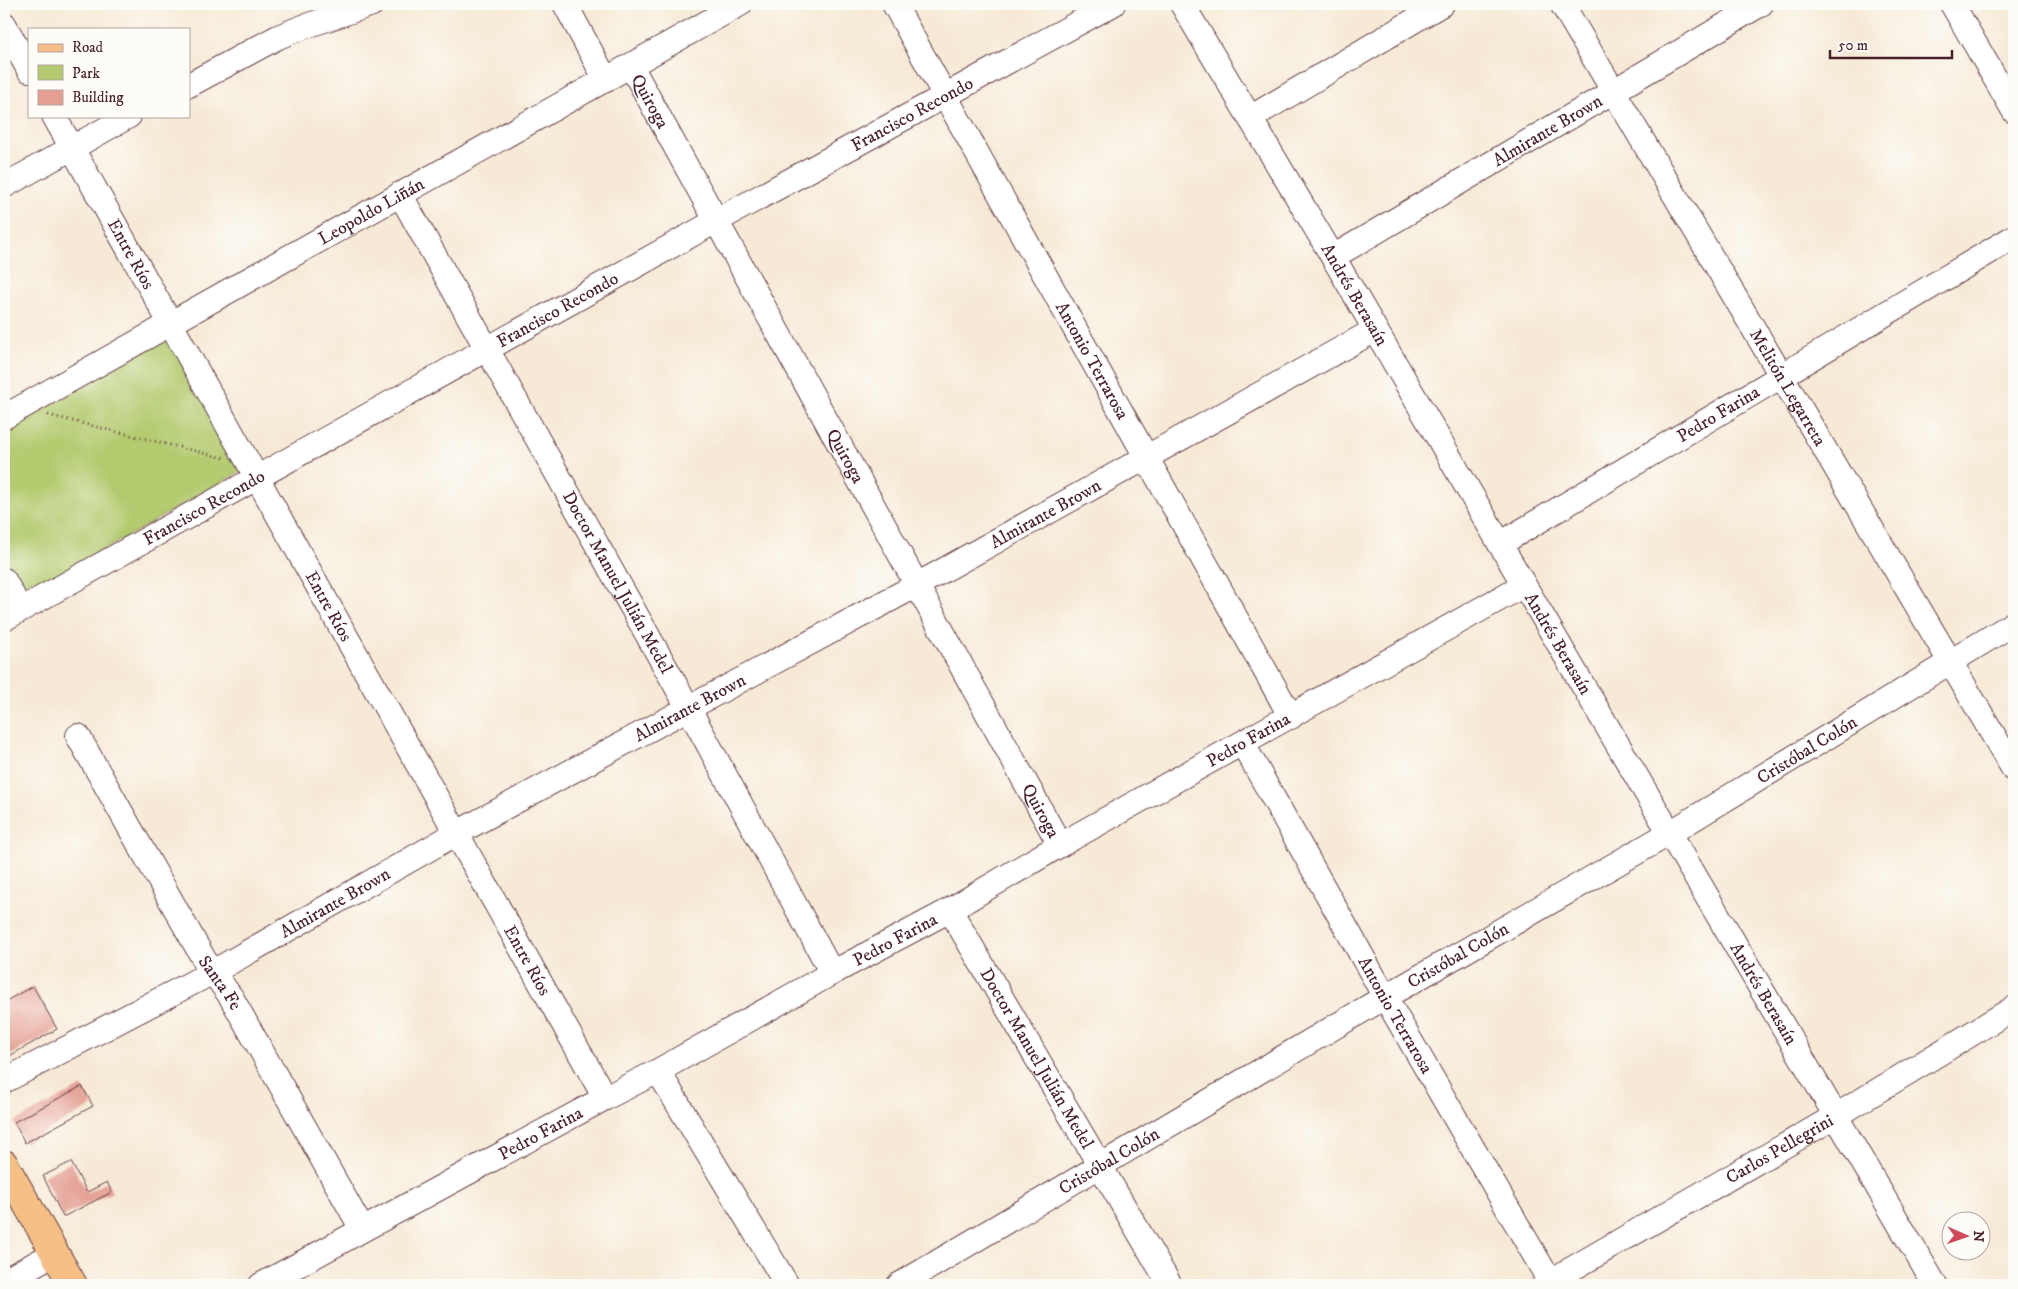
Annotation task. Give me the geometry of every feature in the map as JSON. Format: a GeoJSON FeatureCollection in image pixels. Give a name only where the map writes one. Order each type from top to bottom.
{"type":"FeatureCollection","features":[{"type":"Feature","properties":{"kind":"main road"},"geometry":{"type":"LineString","coordinates":[[4,1164],[73,1285]]}},
{"type":"Feature","properties":{"kind":"street"},"geometry":{"type":"LineString","coordinates":[[190,84],[278,37],[372,4]]}},
{"type":"Feature","properties":{"kind":"street","name":"Quiroga"},"geometry":{"type":"LineString","coordinates":[[565,4],[606,80]]}},
{"type":"Feature","properties":{"kind":"street","name":"Leopoldo Liñán"},"geometry":{"type":"LineString","coordinates":[[12,413],[740,4]]}},
{"type":"Feature","properties":{"kind":"street","name":"Antonio Terrarosa"},"geometry":{"type":"LineString","coordinates":[[894,4],[1291,717]]}},
{"type":"Feature","properties":{"kind":"street","name":"Francisco Recondo"},"geometry":{"type":"LineString","coordinates":[[12,614],[254,471],[487,349],[716,221],[1113,4]]}},
{"type":"Feature","properties":{"kind":"street","name":"Andrés Berasaín"},"geometry":{"type":"LineString","coordinates":[[1182,4],[1333,257],[1935,1285]]}},
{"type":"Feature","properties":{"kind":"street"},"geometry":{"type":"LineString","coordinates":[[1250,118],[1442,4]]}},
{"type":"Feature","properties":{"kind":"street","name":"Melitón Legarreta"},"geometry":{"type":"LineString","coordinates":[[1562,4],[2014,770]]}},
{"type":"Feature","properties":{"kind":"street","name":"Almirante Brown"},"geometry":{"type":"LineString","coordinates":[[1333,257],[1760,4]]}},
{"type":"Feature","properties":{"kind":"street"},"geometry":{"type":"LineString","coordinates":[[1952,4],[2014,111]]}},
{"type":"Feature","properties":{"kind":"street"},"geometry":{"type":"LineString","coordinates":[[4,24],[28,68]]}},
{"type":"Feature","properties":{"kind":"street","name":"Quiroga"},"geometry":{"type":"LineString","coordinates":[[631,66],[1060,846]]}},
{"type":"Feature","properties":{"kind":"street","name":"Entre Ríos"},"geometry":{"type":"LineString","coordinates":[[55,118],[605,1098]]}},
{"type":"Feature","properties":{"kind":"street"},"geometry":{"type":"LineString","coordinates":[[4,186],[70,147],[125,118]]}},
{"type":"Feature","properties":{"kind":"street","name":"Doctor Manuel Julián Medel"},"geometry":{"type":"LineString","coordinates":[[400,194],[688,709],[832,973]]}},
{"type":"Feature","properties":{"kind":"street","name":"Pedro Farina"},"geometry":{"type":"LineString","coordinates":[[1500,544],[2014,237]]}},
{"type":"Feature","properties":{"kind":"street","name":"Almirante Brown"},"geometry":{"type":"LineString","coordinates":[[4,1081],[213,972],[458,833],[917,585],[1375,330]]}},
{"type":"Feature","properties":{"kind":"street"},"geometry":{"type":"LineString","coordinates":[[4,580],[12,614]]}},
{"type":"Feature","properties":{"kind":"street","name":"Pedro Farina"},"geometry":{"type":"LineString","coordinates":[[261,1285],[658,1071],[832,973],[950,910],[1524,585]]}},
{"type":"Feature","properties":{"kind":"street","name":"Cristóbal Colón"},"geometry":{"type":"LineString","coordinates":[[899,1285],[1385,997],[1670,834],[2014,623]]}},
{"type":"Feature","properties":{"kind":"street","name":"Santa Fe"},"geometry":{"type":"LineString","coordinates":[[78,736],[204,961],[232,997],[362,1229]]}},
{"type":"Feature","properties":{"kind":"street","name":"Antonio Terrarosa"},"geometry":{"type":"LineString","coordinates":[[1242,744],[1548,1284]]}},
{"type":"Feature","properties":{"kind":"street","name":"Doctor Manuel Julián Medel"},"geometry":{"type":"LineString","coordinates":[[950,910],[1170,1285]]}},
{"type":"Feature","properties":{"kind":"street","name":"Carlos Pellegrini"},"geometry":{"type":"LineString","coordinates":[[1548,1284],[1836,1116],[2014,1008]]}},
{"type":"Feature","properties":{"kind":"street"},"geometry":{"type":"LineString","coordinates":[[658,1071],[787,1285]]}},
{"type":"Feature","properties":{"kind":"street"},"geometry":{"type":"LineString","coordinates":[[4,1281],[55,1253]]}},
{"type":"Feature","properties":{"kind":"path"},"geometry":{"type":"LineString","coordinates":[[12,413],[254,471]]}},
{"type":"Feature","properties":{"kind":"green space"},"geometry":{"type":"Polygon","coordinates":[[[168,337],[243,470],[24,596],[4,560],[4,432],[168,337]]]}},
{"type":"Feature","properties":{"kind":"building"},"geometry":{"type":"Polygon","coordinates":[[[33,986],[57,1029],[4,1059],[4,1002],[33,986]]]}},
{"type":"Feature","properties":{"kind":"building"},"geometry":{"type":"Polygon","coordinates":[[[82,1086],[93,1106],[25,1143],[14,1122],[82,1086]]]}},
{"type":"Feature","properties":{"kind":"building"},"geometry":{"type":"Polygon","coordinates":[[[71,1162],[87,1192],[107,1182],[112,1192],[63,1217],[43,1176],[71,1162]]]}}]}
